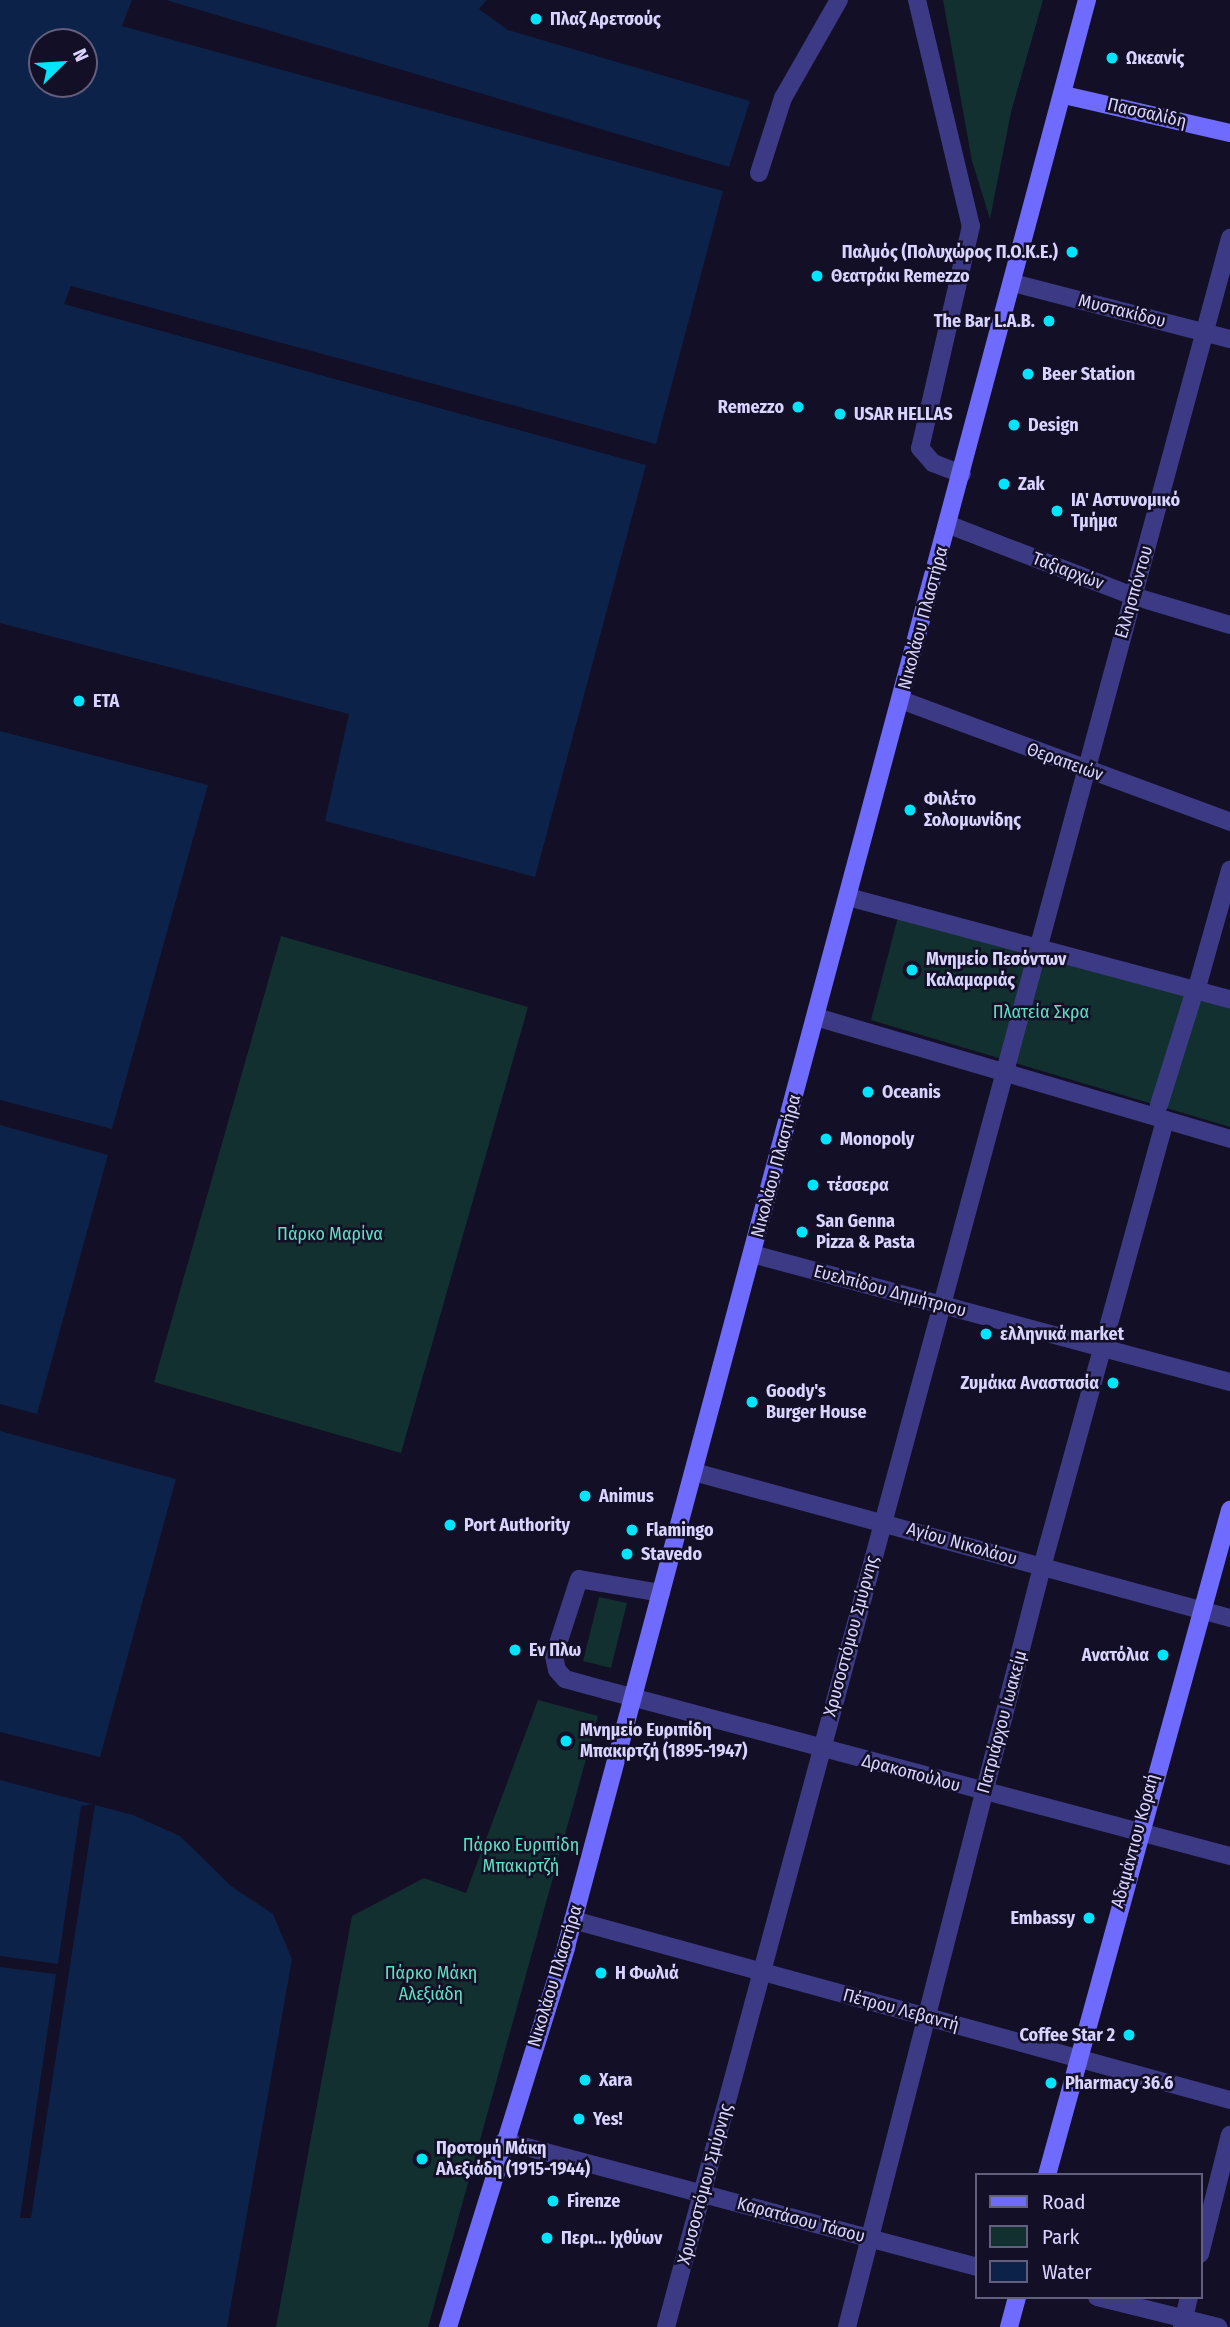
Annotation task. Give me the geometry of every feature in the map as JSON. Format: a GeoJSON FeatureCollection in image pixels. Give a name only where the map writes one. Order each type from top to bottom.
{"type":"FeatureCollection","features":[{"type":"Feature","properties":{"kind":"main road","name":"Νικολάου Πλαστήρα"},"geometry":{"type":"LineString","coordinates":[[448,2327],[573,1920],[1064,95],[1087,0]]}},
{"type":"Feature","properties":{"kind":"main road","name":"Πασσαλίδη"},"geometry":{"type":"LineString","coordinates":[[1064,95],[1230,133]]}},
{"type":"Feature","properties":{"kind":"main road","name":"Αδαμάντιου Κοραή"},"geometry":{"type":"LineString","coordinates":[[1048,2173],[1137,1831],[1230,1510]]}},
{"type":"Feature","properties":{"kind":"main road"},"geometry":{"type":"LineString","coordinates":[[1009,2327],[1016,2299]]}},
{"type":"Feature","properties":{"kind":"street"},"geometry":{"type":"LineString","coordinates":[[759,173],[779,107],[839,0]]}},
{"type":"Feature","properties":{"kind":"street"},"geometry":{"type":"LineString","coordinates":[[917,0],[971,226],[920,448],[933,463],[962,474]]}},
{"type":"Feature","properties":{"kind":"street","name":"Ελλησπόντου"},"geometry":{"type":"LineString","coordinates":[[1038,946],[1083,769],[1207,333],[1230,238]]}},
{"type":"Feature","properties":{"kind":"street","name":"Μυστακίδου"},"geometry":{"type":"LineString","coordinates":[[1013,284],[1230,339]]}},
{"type":"Feature","properties":{"kind":"street","name":"Ταξιαρχών"},"geometry":{"type":"LineString","coordinates":[[947,524],[1133,596],[1230,625]]}},
{"type":"Feature","properties":{"kind":"street","name":"Θεραπειών"},"geometry":{"type":"LineString","coordinates":[[901,700],[1230,822]]}},
{"type":"Feature","properties":{"kind":"street","name":"Πατριάρχου Ιωακείμ"},"geometry":{"type":"LineString","coordinates":[[847,2327],[1042,1567],[1104,1350],[1162,1113],[1230,870]]}},
{"type":"Feature","properties":{"kind":"street"},"geometry":{"type":"LineString","coordinates":[[848,897],[1038,946],[1194,995],[1230,999]]}},
{"type":"Feature","properties":{"kind":"street","name":"Χρυσοστόμου Σμύρνης"},"geometry":{"type":"LineString","coordinates":[[667,2327],[1038,946]]}},
{"type":"Feature","properties":{"kind":"street"},"geometry":{"type":"LineString","coordinates":[[816,1017],[1006,1073],[1162,1113],[1230,1139]]}},
{"type":"Feature","properties":{"kind":"street","name":"Ευελπίδου Δημήτριου"},"geometry":{"type":"LineString","coordinates":[[752,1254],[1230,1382]]}},
{"type":"Feature","properties":{"kind":"street","name":"Αγίου Νικολάου"},"geometry":{"type":"LineString","coordinates":[[694,1472],[882,1520],[1230,1618]]}},
{"type":"Feature","properties":{"kind":"street","name":"Δρακοπούλου"},"geometry":{"type":"LineString","coordinates":[[661,1593],[588,1578],[579,1579],[569,1597],[554,1656],[557,1670],[565,1679],[633,1698],[1230,1856]]}},
{"type":"Feature","properties":{"kind":"street","name":"Πέτρου Λεβαντή"},"geometry":{"type":"LineString","coordinates":[[573,1920],[1230,2100]]}},
{"type":"Feature","properties":{"kind":"street"},"geometry":{"type":"LineString","coordinates":[[1202,2246],[1230,2135]]}},
{"type":"Feature","properties":{"kind":"street","name":"Καρατάσου Τάσου"},"geometry":{"type":"LineString","coordinates":[[504,2141],[974,2266]]}},
{"type":"Feature","properties":{"kind":"street"},"geometry":{"type":"LineString","coordinates":[[1104,2299],[1183,2323],[1218,2327]]}},
{"type":"Feature","properties":{"kind":"street"},"geometry":{"type":"LineString","coordinates":[[1183,2323],[1189,2299]]}},
{"type":"Feature","properties":{"kind":"green space"},"geometry":{"type":"Polygon","coordinates":[[[943,0],[1043,0],[1011,112],[990,219],[972,161],[943,0]]]}},
{"type":"Feature","properties":{"kind":"green space","name":"Πλατεία Σκρα"},"geometry":{"type":"Polygon","coordinates":[[[898,917],[1230,1008],[1230,1127],[871,1020],[898,917]]]}},
{"type":"Feature","properties":{"kind":"green space","name":"Πάρκο Μαρίνα"},"geometry":{"type":"Polygon","coordinates":[[[281,936],[528,1007],[401,1453],[154,1382],[281,936]]]}},
{"type":"Feature","properties":{"kind":"green space"},"geometry":{"type":"Polygon","coordinates":[[[599,1597],[627,1603],[611,1668],[583,1661],[599,1597]]]}},
{"type":"Feature","properties":{"kind":"green space","name":"Πάρκο Μάκη Αλεξιάδη"},"geometry":{"type":"Polygon","coordinates":[[[538,1700],[598,1716],[428,2327],[276,2327],[352,1916],[424,1878],[466,1893],[538,1700]]]}},
{"type":"Feature","properties":{"kind":"water"},"geometry":{"type":"Polygon","coordinates":[[[0,0],[132,0],[122,26],[723,191],[656,444],[71,286],[64,304],[646,465],[535,877],[325,821],[349,714],[0,623],[0,0]]]}},
{"type":"Feature","properties":{"kind":"water"},"geometry":{"type":"Polygon","coordinates":[[[166,0],[487,0],[479,9],[508,30],[750,101],[729,167],[166,0]]]}},
{"type":"Feature","properties":{"kind":"water"},"geometry":{"type":"Polygon","coordinates":[[[0,731],[208,785],[112,1129],[0,1100],[0,731]]]}},
{"type":"Feature","properties":{"kind":"water"},"geometry":{"type":"Polygon","coordinates":[[[0,1125],[108,1155],[37,1414],[0,1404],[0,1125]]]}},
{"type":"Feature","properties":{"kind":"water"},"geometry":{"type":"Polygon","coordinates":[[[0,1431],[176,1479],[100,1757],[0,1732],[0,1431]]]}},
{"type":"Feature","properties":{"kind":"water"},"geometry":{"type":"Polygon","coordinates":[[[0,1780],[133,1815],[180,1836],[231,1886],[273,1914],[292,1959],[227,2327],[0,2327],[0,1780]]]}},
{"type":"Feature","properties":{"kind":"pier"},"geometry":{"type":"Polygon","coordinates":[[[494,101],[729,167],[728,170],[494,101]]]}},
{"type":"Feature","properties":{"kind":"pier"},"geometry":{"type":"Polygon","coordinates":[[[71,289],[188,321],[73,290],[68,303],[646,465],[66,304],[71,289]]]}},
{"type":"Feature","properties":{"kind":"pier"},"geometry":{"type":"Polygon","coordinates":[[[1,727],[209,782],[212,785],[0,730],[1,727]]]}},
{"type":"Feature","properties":{"kind":"pier"},"geometry":{"type":"Polygon","coordinates":[[[95,1804],[31,2218],[20,2218],[56,1974],[0,1967],[0,1956],[58,1964],[81,1806],[95,1804]]]}},
{"type":"Feature","properties":{"kind":"place","name":"Πλαζ Αρετσούς"},"geometry":{"type":"Point","coordinates":[536,19]}},
{"type":"Feature","properties":{"kind":"place","name":"Ωκεανίς"},"geometry":{"type":"Point","coordinates":[1112,58]}},
{"type":"Feature","properties":{"kind":"place","name":"Παλμός (Πολυχώρος Π.Ο.Κ.Ε.)"},"geometry":{"type":"Point","coordinates":[1072,252]}},
{"type":"Feature","properties":{"kind":"place","name":"Θεατράκι Remezzo"},"geometry":{"type":"Point","coordinates":[817,276]}},
{"type":"Feature","properties":{"kind":"place","name":"The Bar L.A.B."},"geometry":{"type":"Point","coordinates":[1049,321]}},
{"type":"Feature","properties":{"kind":"place","name":"Beer Station"},"geometry":{"type":"Point","coordinates":[1028,374]}},
{"type":"Feature","properties":{"kind":"place","name":"Remezzo"},"geometry":{"type":"Point","coordinates":[798,407]}},
{"type":"Feature","properties":{"kind":"place","name":"USAR HELLAS"},"geometry":{"type":"Point","coordinates":[840,414]}},
{"type":"Feature","properties":{"kind":"place","name":"Design"},"geometry":{"type":"Point","coordinates":[1014,425]}},
{"type":"Feature","properties":{"kind":"place","name":"Zak"},"geometry":{"type":"Point","coordinates":[1004,484]}},
{"type":"Feature","properties":{"kind":"place","name":"ΙΑ' Αστυνομικό Τμήμα"},"geometry":{"type":"Point","coordinates":[1057,511]}},
{"type":"Feature","properties":{"kind":"place","name":"ΕΤΑ"},"geometry":{"type":"Point","coordinates":[79,701]}},
{"type":"Feature","properties":{"kind":"place","name":"Φιλέτο Σολομωνίδης"},"geometry":{"type":"Point","coordinates":[910,810]}},
{"type":"Feature","properties":{"kind":"place","name":"Μνημείο Πεσόντων Καλαμαριάς"},"geometry":{"type":"Point","coordinates":[912,970]}},
{"type":"Feature","properties":{"kind":"place","name":"Oceanis"},"geometry":{"type":"Point","coordinates":[868,1092]}},
{"type":"Feature","properties":{"kind":"place","name":"Monopoly"},"geometry":{"type":"Point","coordinates":[826,1139]}},
{"type":"Feature","properties":{"kind":"place","name":"τέσσερα"},"geometry":{"type":"Point","coordinates":[813,1185]}},
{"type":"Feature","properties":{"kind":"place","name":"San Genna Pizza & Pasta"},"geometry":{"type":"Point","coordinates":[802,1232]}},
{"type":"Feature","properties":{"kind":"place","name":"ελληνικά market"},"geometry":{"type":"Point","coordinates":[986,1334]}},
{"type":"Feature","properties":{"kind":"place","name":"Ζυμάκα Αναστασία"},"geometry":{"type":"Point","coordinates":[1113,1383]}},
{"type":"Feature","properties":{"kind":"place","name":"Goody's Burger House"},"geometry":{"type":"Point","coordinates":[752,1402]}},
{"type":"Feature","properties":{"kind":"place","name":"Animus"},"geometry":{"type":"Point","coordinates":[585,1496]}},
{"type":"Feature","properties":{"kind":"place","name":"Port Authority"},"geometry":{"type":"Point","coordinates":[450,1525]}},
{"type":"Feature","properties":{"kind":"place","name":"Flamingo"},"geometry":{"type":"Point","coordinates":[632,1530]}},
{"type":"Feature","properties":{"kind":"place","name":"Stavedo"},"geometry":{"type":"Point","coordinates":[627,1554]}},
{"type":"Feature","properties":{"kind":"place","name":"Εν Πλω"},"geometry":{"type":"Point","coordinates":[515,1650]}},
{"type":"Feature","properties":{"kind":"place","name":"Ανατόλια"},"geometry":{"type":"Point","coordinates":[1163,1655]}},
{"type":"Feature","properties":{"kind":"place","name":"Μνημείο Ευριπίδη Μπακιρτζή (1895-1947)"},"geometry":{"type":"Point","coordinates":[566,1741]}},
{"type":"Feature","properties":{"kind":"place","name":"Embassy"},"geometry":{"type":"Point","coordinates":[1089,1918]}},
{"type":"Feature","properties":{"kind":"place","name":"Η Φωλιά"},"geometry":{"type":"Point","coordinates":[601,1973]}},
{"type":"Feature","properties":{"kind":"place","name":"Coffee Star 2"},"geometry":{"type":"Point","coordinates":[1129,2035]}},
{"type":"Feature","properties":{"kind":"place","name":"Xara"},"geometry":{"type":"Point","coordinates":[585,2080]}},
{"type":"Feature","properties":{"kind":"place","name":"Pharmacy 36.6"},"geometry":{"type":"Point","coordinates":[1051,2083]}},
{"type":"Feature","properties":{"kind":"place","name":"Yes!"},"geometry":{"type":"Point","coordinates":[579,2119]}},
{"type":"Feature","properties":{"kind":"place","name":"Προτομή Μάκη Αλεξιάδη (1915-1944)"},"geometry":{"type":"Point","coordinates":[422,2159]}},
{"type":"Feature","properties":{"kind":"place","name":"Firenze"},"geometry":{"type":"Point","coordinates":[553,2201]}},
{"type":"Feature","properties":{"kind":"place","name":"Περι... Ιχθύων"},"geometry":{"type":"Point","coordinates":[547,2238]}},
{"type":"Feature","properties":{"kind":"park label","name":"Πάρκο Ευριπίδη Μπακιρτζή"},"geometry":{"type":"Point","coordinates":[521,1856]}}]}
